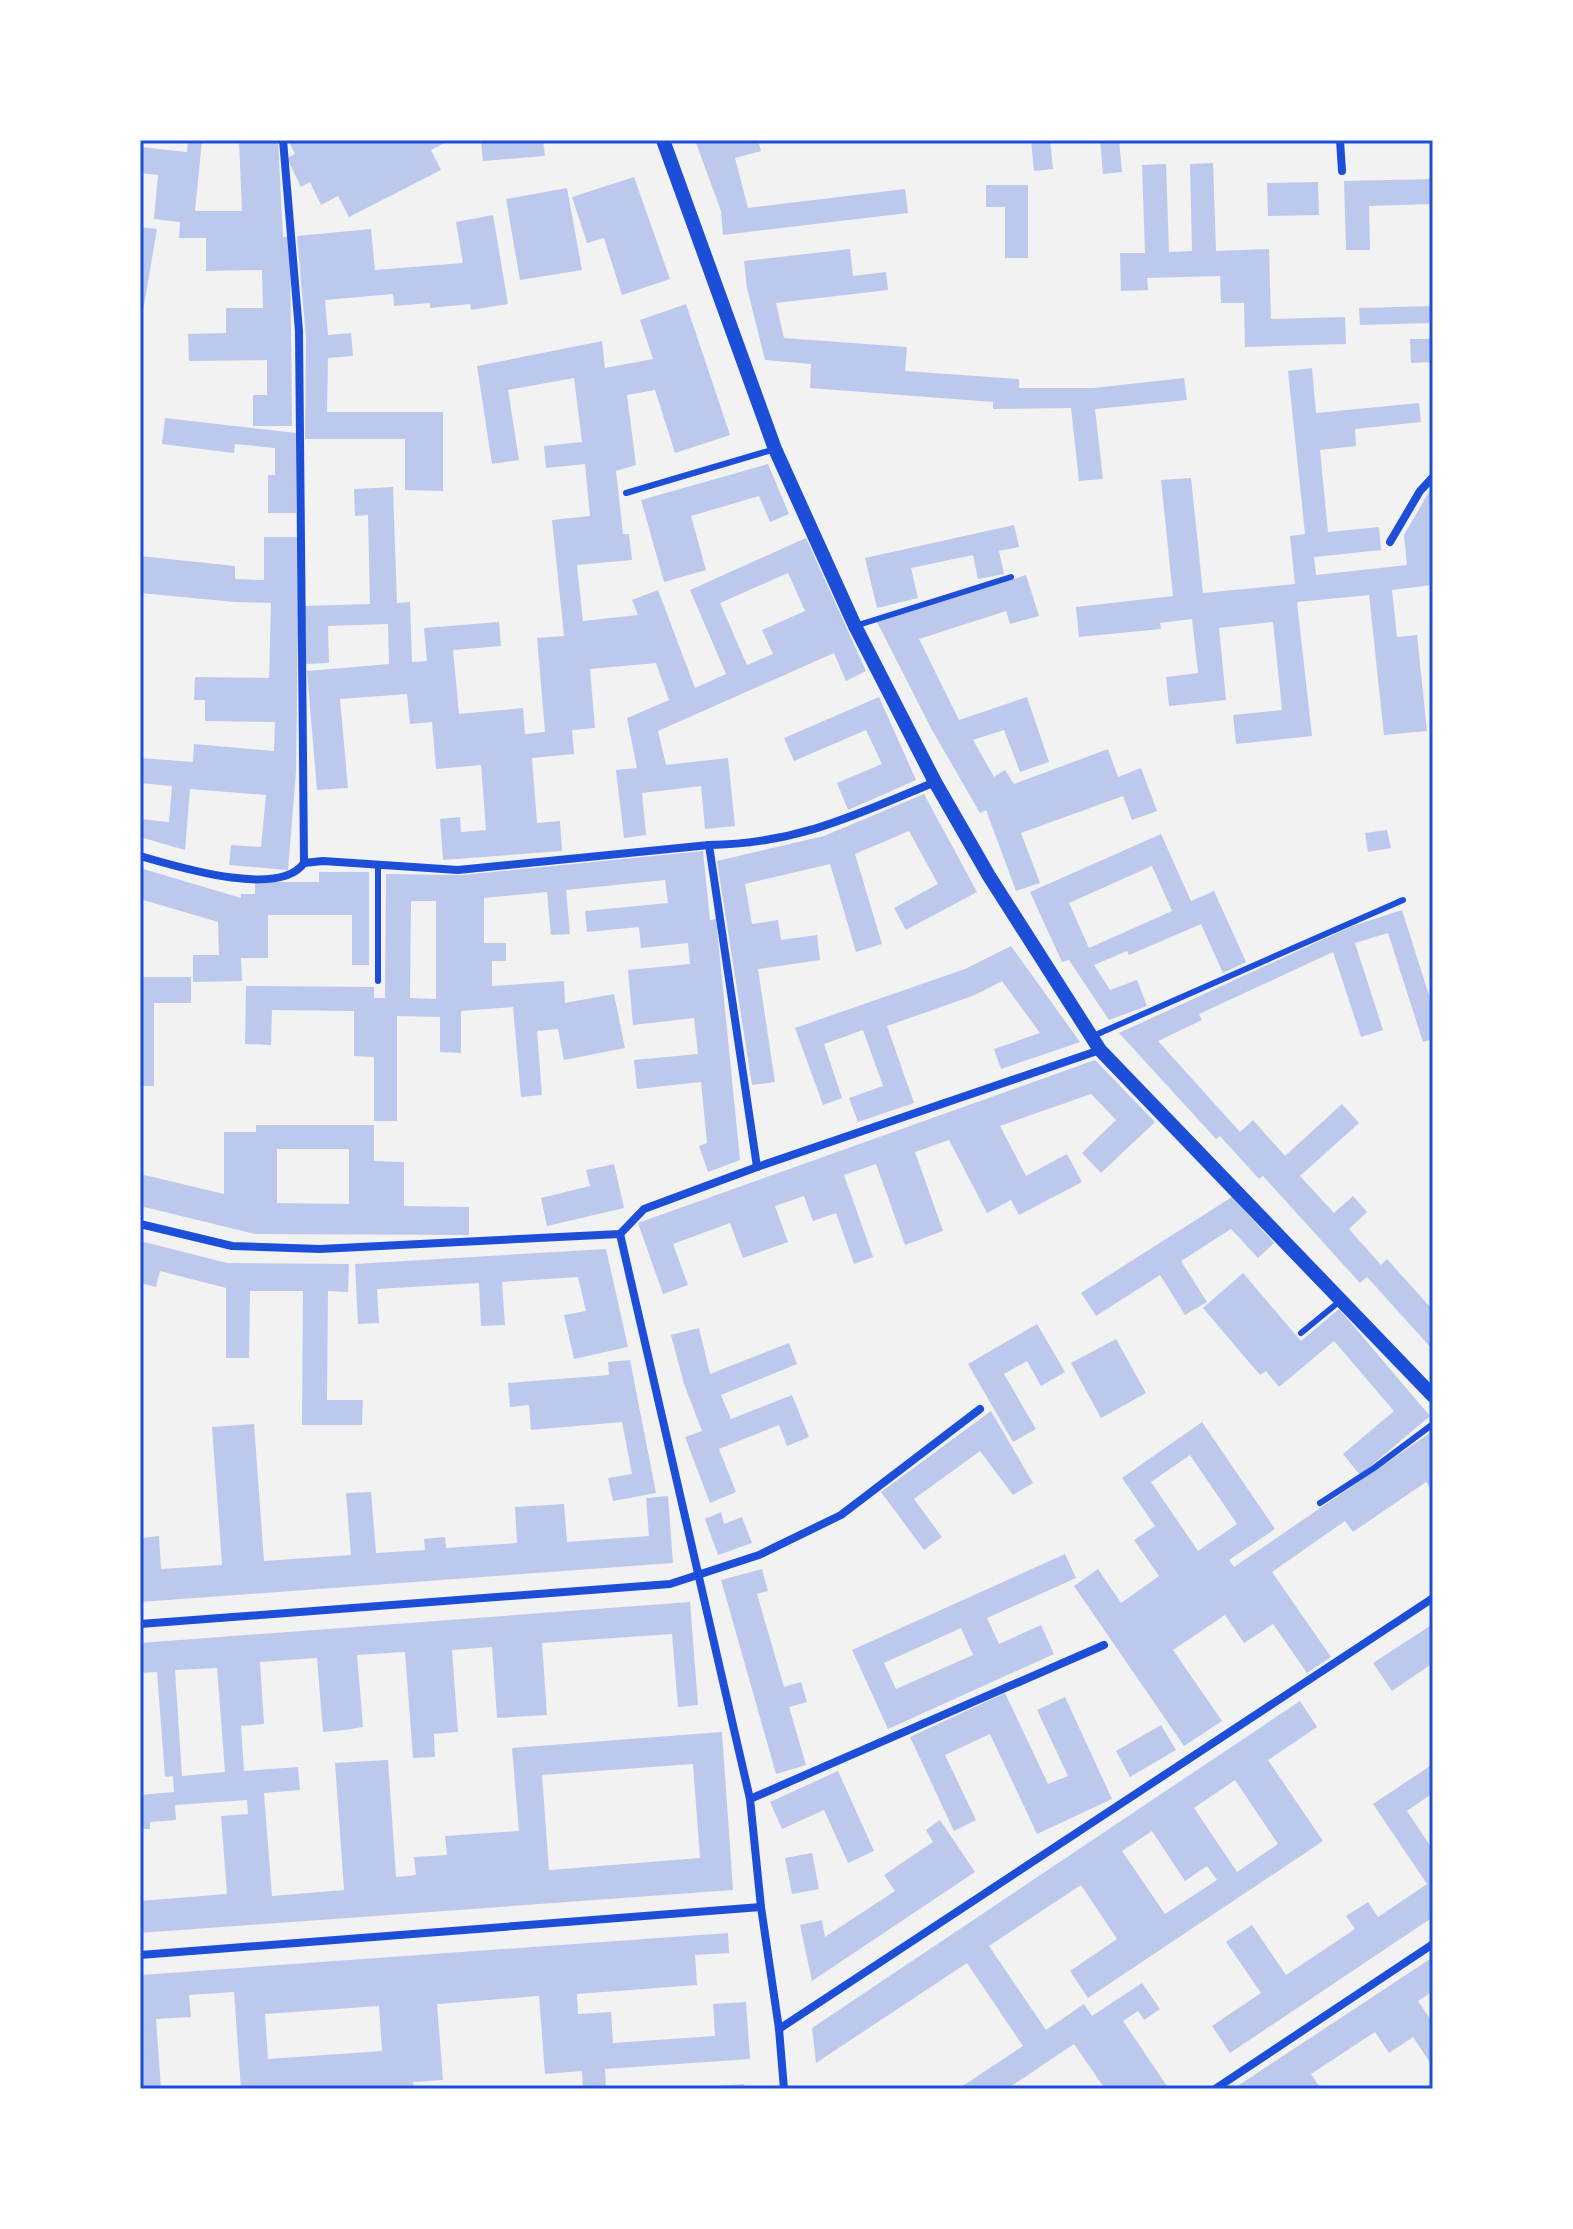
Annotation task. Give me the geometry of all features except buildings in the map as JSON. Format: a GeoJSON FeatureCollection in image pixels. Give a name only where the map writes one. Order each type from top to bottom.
{"type":"FeatureCollection","features":[{"type":"Feature","properties":{"kind":"street"},"geometry":{"type":"LineString","coordinates":[[140,856],[204,875],[240,879],[288,874],[304,863],[299,331],[283,140]]}},
{"type":"Feature","properties":{"kind":"street"},"geometry":{"type":"LineString","coordinates":[[663,140],[775,449],[855,626],[935,782],[989,876],[1095,1044],[1433,1396]]}},
{"type":"Feature","properties":{"kind":"street"},"geometry":{"type":"LineString","coordinates":[[1340,140],[1342,171]]}},
{"type":"Feature","properties":{"kind":"street"},"geometry":{"type":"LineString","coordinates":[[1390,542],[1420,491],[1433,477]]}},
{"type":"Feature","properties":{"kind":"street"},"geometry":{"type":"LineString","coordinates":[[304,863],[458,870],[709,845],[746,845],[793,837],[935,782]]}},
{"type":"Feature","properties":{"kind":"street"},"geometry":{"type":"LineString","coordinates":[[709,845],[757,1167]]}},
{"type":"Feature","properties":{"kind":"street"},"geometry":{"type":"LineString","coordinates":[[140,1224],[232,1246],[320,1249],[620,1234],[644,1209],[1095,1044]]}},
{"type":"Feature","properties":{"kind":"street"},"geometry":{"type":"LineString","coordinates":[[620,1234],[750,1799],[784,2089]]}},
{"type":"Feature","properties":{"kind":"street"},"geometry":{"type":"LineString","coordinates":[[140,1624],[670,1584],[759,1555],[841,1515],[980,1409]]}},
{"type":"Feature","properties":{"kind":"street"},"geometry":{"type":"LineString","coordinates":[[779,2029],[1433,1598]]}},
{"type":"Feature","properties":{"kind":"street"},"geometry":{"type":"LineString","coordinates":[[750,1799],[1104,1645]]}},
{"type":"Feature","properties":{"kind":"street"},"geometry":{"type":"LineString","coordinates":[[140,1955],[761,1907]]}},
{"type":"Feature","properties":{"kind":"street"},"geometry":{"type":"LineString","coordinates":[[1215,2089],[1433,1944]]}},
{"type":"Feature","properties":{"kind":"lane"},"geometry":{"type":"LineString","coordinates":[[626,493],[775,449]]}},
{"type":"Feature","properties":{"kind":"lane"},"geometry":{"type":"LineString","coordinates":[[855,626],[1011,577]]}},
{"type":"Feature","properties":{"kind":"lane"},"geometry":{"type":"LineString","coordinates":[[378,864],[378,981]]}},
{"type":"Feature","properties":{"kind":"lane"},"geometry":{"type":"LineString","coordinates":[[1095,1044],[1403,900]]}},
{"type":"Feature","properties":{"kind":"lane"},"geometry":{"type":"LineString","coordinates":[[1301,1333],[1340,1301]]}},
{"type":"Feature","properties":{"kind":"lane"},"geometry":{"type":"LineString","coordinates":[[1320,1503],[1433,1424]]}}]}
